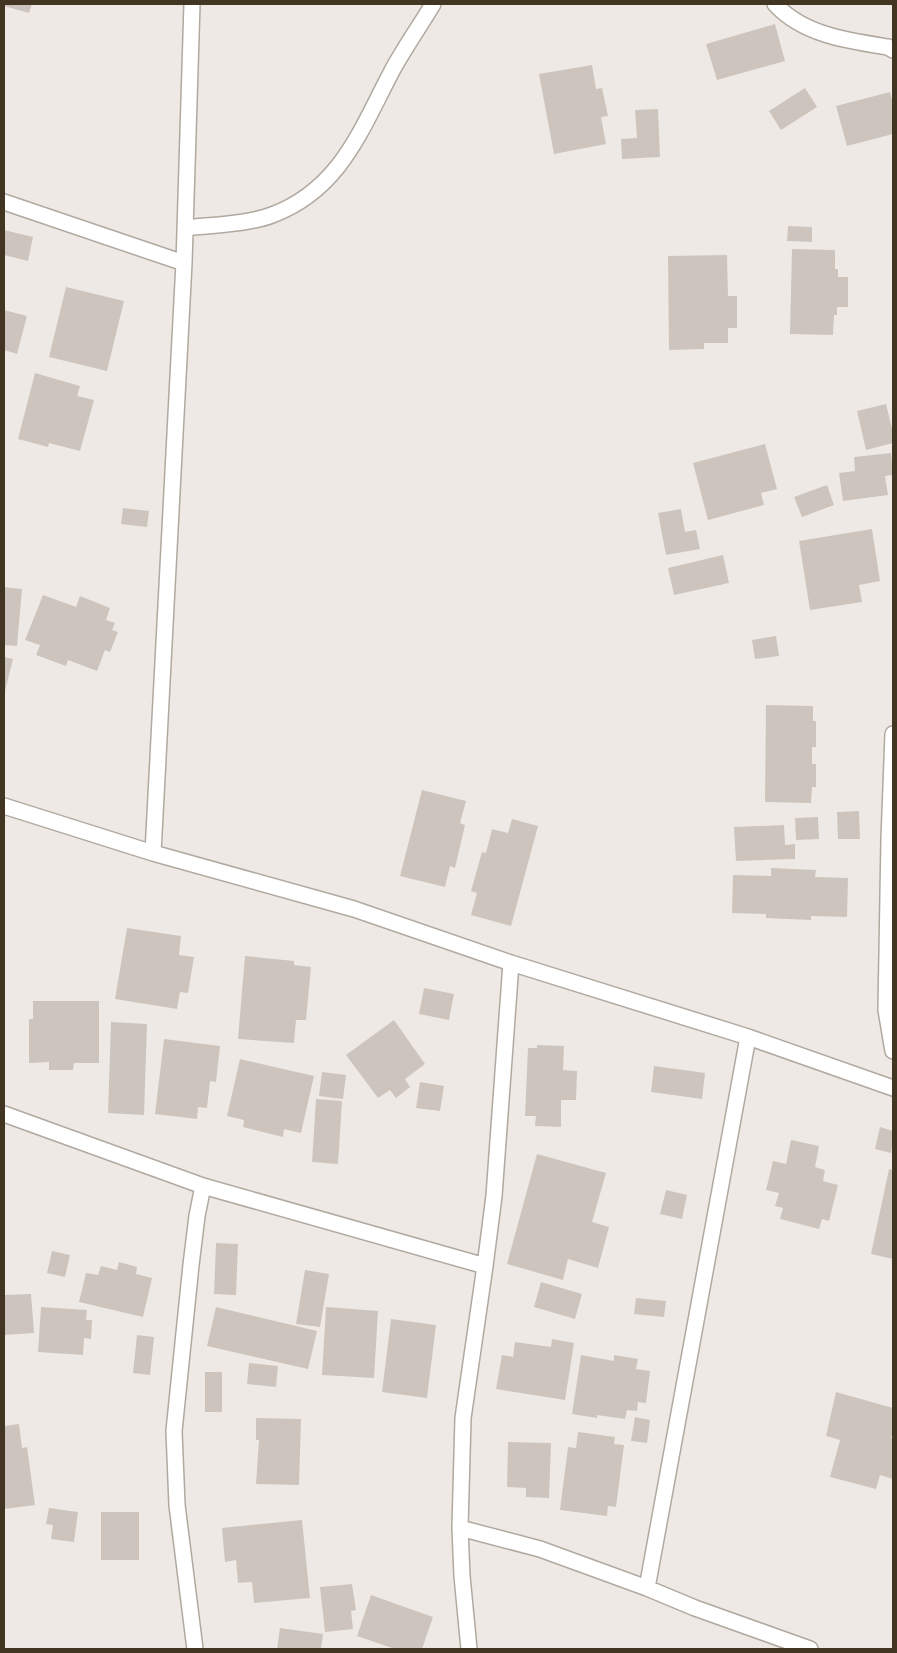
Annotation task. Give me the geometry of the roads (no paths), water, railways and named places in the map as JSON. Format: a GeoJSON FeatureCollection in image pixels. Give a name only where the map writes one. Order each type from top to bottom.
{"type":"FeatureCollection","features":[{"type":"Feature","properties":{"kind":"street"},"geometry":{"type":"LineString","coordinates":[[153,853],[184,263],[192,4]]}},
{"type":"Feature","properties":{"kind":"street"},"geometry":{"type":"LineString","coordinates":[[185,228],[235,223],[271,216],[313,193],[332,175],[347,155],[394,68],[433,4]]}},
{"type":"Feature","properties":{"kind":"street"},"geometry":{"type":"LineString","coordinates":[[775,4],[785,14],[803,25],[847,40],[888,46],[893,50]]}},
{"type":"Feature","properties":{"kind":"street"},"geometry":{"type":"LineString","coordinates":[[4,202],[184,263]]}},
{"type":"Feature","properties":{"kind":"street"},"geometry":{"type":"LineString","coordinates":[[893,734],[886,1003],[893,1051]]}},
{"type":"Feature","properties":{"kind":"street"},"geometry":{"type":"LineString","coordinates":[[4,806],[153,853],[354,909],[511,963],[748,1037],[893,1088]]}},
{"type":"Feature","properties":{"kind":"street"},"geometry":{"type":"LineString","coordinates":[[469,1649],[462,1576],[460,1528],[463,1418],[486,1266],[511,963]]}},
{"type":"Feature","properties":{"kind":"street"},"geometry":{"type":"LineString","coordinates":[[647,1588],[748,1037]]}},
{"type":"Feature","properties":{"kind":"street"},"geometry":{"type":"LineString","coordinates":[[4,1114],[203,1186],[486,1266]]}},
{"type":"Feature","properties":{"kind":"street"},"geometry":{"type":"LineString","coordinates":[[195,1649],[177,1505],[174,1431],[196,1226],[203,1186]]}},
{"type":"Feature","properties":{"kind":"street"},"geometry":{"type":"LineString","coordinates":[[460,1528],[540,1549],[810,1649]]}}]}
